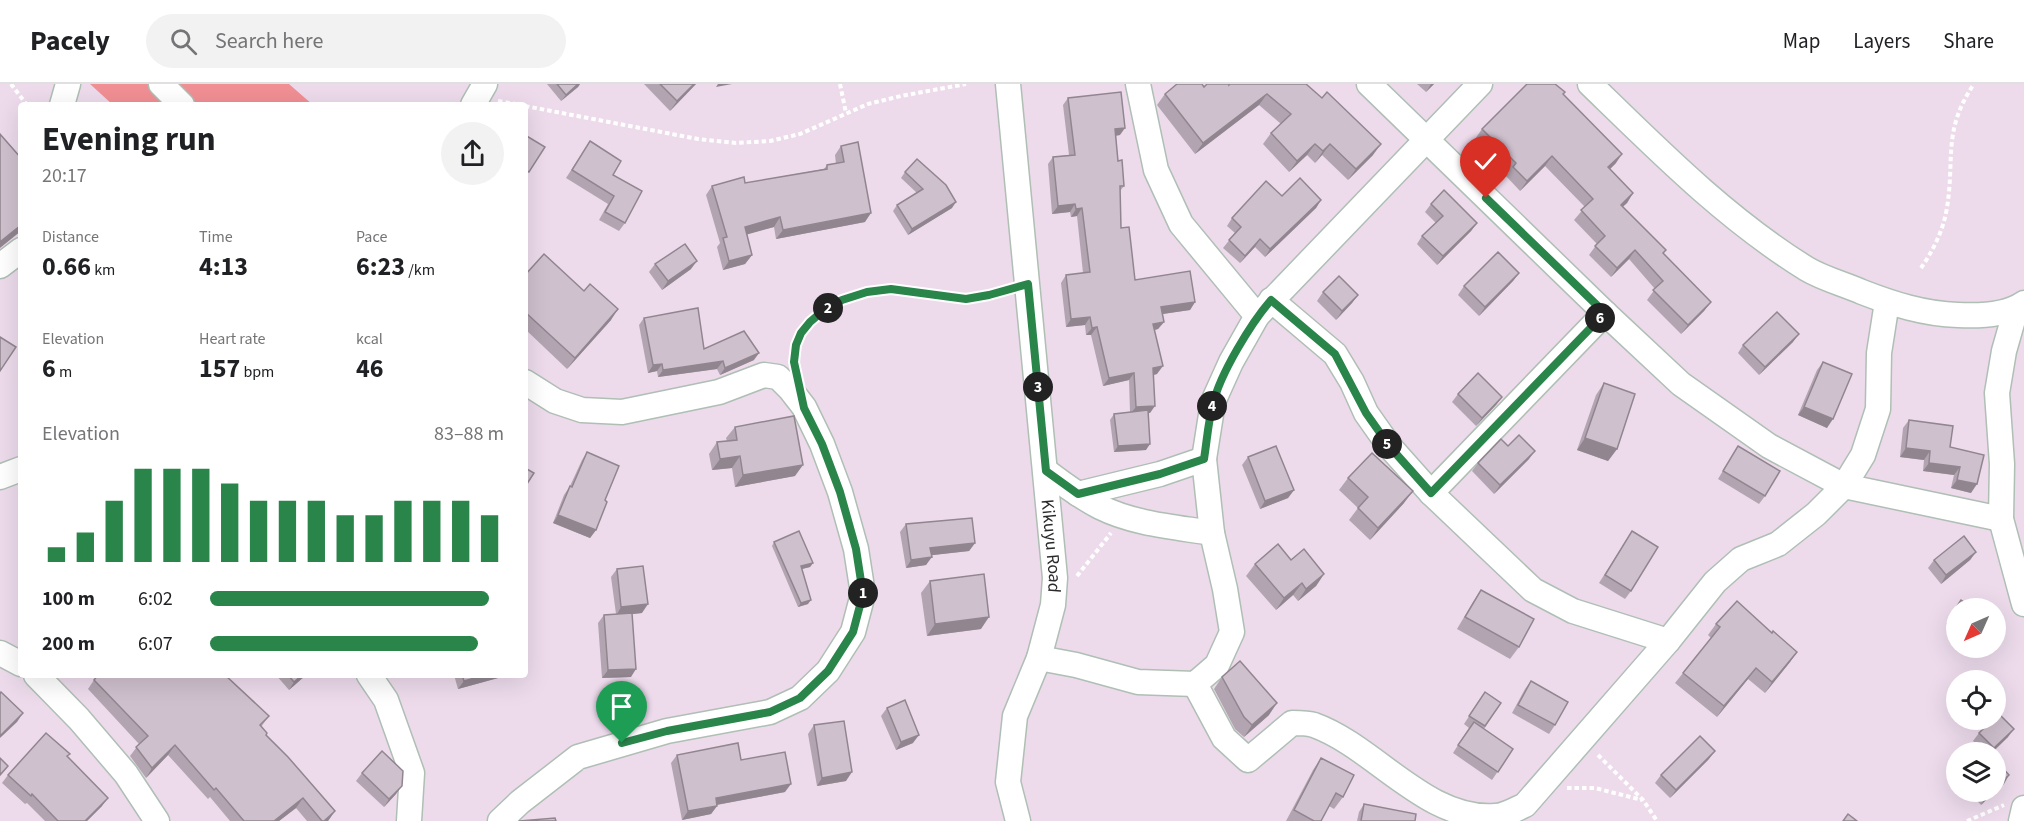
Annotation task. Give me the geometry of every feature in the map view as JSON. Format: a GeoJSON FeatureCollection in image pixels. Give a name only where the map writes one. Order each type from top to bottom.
{"type":"FeatureCollection","features":[{"type":"Feature","properties":{"kind":"street"},"geometry":{"type":"LineString","coordinates":[[63,102],[68,84]]}},
{"type":"Feature","properties":{"kind":"street"},"geometry":{"type":"LineString","coordinates":[[161,84],[179,102]]}},
{"type":"Feature","properties":{"kind":"street"},"geometry":{"type":"LineString","coordinates":[[475,102],[485,84]]}},
{"type":"Feature","properties":{"kind":"street","name":"Kikuyu Road"},"geometry":{"type":"LineString","coordinates":[[1008,84],[1055,578],[1053,605],[1039,658],[1015,716],[1008,782],[1018,821]]}},
{"type":"Feature","properties":{"kind":"street"},"geometry":{"type":"LineString","coordinates":[[1138,84],[1156,170],[1181,224],[1264,308],[1335,354],[1366,413],[1390,447],[1431,493],[1533,591],[1573,611],[1668,641]]}},
{"type":"Feature","properties":{"kind":"street"},"geometry":{"type":"LineString","coordinates":[[1368,84],[1605,313],[1682,384],[1769,446],[1844,486],[2001,519]]}},
{"type":"Feature","properties":{"kind":"street"},"geometry":{"type":"LineString","coordinates":[[1039,658],[1076,665],[1138,682],[1195,684],[1217,665],[1232,632],[1212,532],[1204,459],[1213,402],[1231,362],[1264,308],[1480,84]]}},
{"type":"Feature","properties":{"kind":"street"},"geometry":{"type":"LineString","coordinates":[[1590,84],[1676,168],[1751,230],[1809,270],[1887,302],[1939,315],[1972,316],[2020,306]]}},
{"type":"Feature","properties":{"kind":"street"},"geometry":{"type":"LineString","coordinates":[[0,267],[18,252]]}},
{"type":"Feature","properties":{"kind":"street"},"geometry":{"type":"LineString","coordinates":[[1195,684],[1224,738],[1248,760],[1292,723],[1313,724],[1344,741],[1444,808],[1463,815],[1497,817],[1525,805],[1668,641],[1715,582],[1741,559],[1778,544],[1816,514],[1844,486],[1863,455],[1878,409],[1880,353],[1887,302]]}},
{"type":"Feature","properties":{"kind":"street"},"geometry":{"type":"LineString","coordinates":[[2020,306],[2024,339]]}},
{"type":"Feature","properties":{"kind":"street"},"geometry":{"type":"LineString","coordinates":[[2020,306],[2004,351],[1997,393],[2002,464],[2001,519],[2024,604]]}},
{"type":"Feature","properties":{"kind":"street"},"geometry":{"type":"LineString","coordinates":[[1431,493],[1605,313]]}},
{"type":"Feature","properties":{"kind":"street"},"geometry":{"type":"LineString","coordinates":[[500,821],[520,802],[578,757],[667,731],[770,712],[800,698],[828,671],[853,632],[863,594],[850,526],[822,444],[804,408],[778,377],[764,375],[719,392],[622,412],[582,410],[555,401],[528,384]]}},
{"type":"Feature","properties":{"kind":"street"},"geometry":{"type":"LineString","coordinates":[[1078,494],[1160,474],[1204,459]]}},
{"type":"Feature","properties":{"kind":"street"},"geometry":{"type":"LineString","coordinates":[[0,477],[18,470]]}},
{"type":"Feature","properties":{"kind":"street"},"geometry":{"type":"LineString","coordinates":[[1046,471],[1101,508],[1164,526],[1212,532]]}},
{"type":"Feature","properties":{"kind":"street"},"geometry":{"type":"LineString","coordinates":[[0,653],[18,662]]}},
{"type":"Feature","properties":{"kind":"street"},"geometry":{"type":"LineString","coordinates":[[39,678],[80,719],[126,774],[157,821]]}},
{"type":"Feature","properties":{"kind":"street"},"geometry":{"type":"LineString","coordinates":[[371,678],[386,700],[401,736],[412,773],[409,821]]}},
{"type":"Feature","properties":{"kind":"path"},"geometry":{"type":"LineString","coordinates":[[11,84],[25,102]]}},
{"type":"Feature","properties":{"kind":"path"},"geometry":{"type":"LineString","coordinates":[[840,84],[846,113]]}},
{"type":"Feature","properties":{"kind":"path"},"geometry":{"type":"LineString","coordinates":[[528,107],[698,139],[736,143],[770,141],[800,134],[868,104],[966,84]]}},
{"type":"Feature","properties":{"kind":"path"},"geometry":{"type":"LineString","coordinates":[[1921,268],[1940,233],[1946,215],[1950,189],[1950,146],[1954,126],[1960,107],[1974,84]]}},
{"type":"Feature","properties":{"kind":"path"},"geometry":{"type":"LineString","coordinates":[[795,372],[796,345],[801,333],[824,310],[842,300],[867,292],[891,289],[966,299],[1028,284]]}},
{"type":"Feature","properties":{"kind":"path"},"geometry":{"type":"LineString","coordinates":[[1075,578],[1124,516]]}},
{"type":"Feature","properties":{"kind":"path"},"geometry":{"type":"LineString","coordinates":[[1582,740],[1643,800],[1657,821]]}},
{"type":"Feature","properties":{"kind":"path"},"geometry":{"type":"LineString","coordinates":[[1536,792],[1594,788],[1643,800]]}},
{"type":"Feature","properties":{"kind":"path"},"geometry":{"type":"LineString","coordinates":[[1967,821],[2020,810]]}},
{"type":"Feature","properties":{"kind":"shaded area"},"geometry":{"type":"Polygon","coordinates":[[[90,84],[289,84],[310,102],[110,102],[90,84]]]}},
{"type":"Feature","properties":{"kind":"building"},"geometry":{"type":"Polygon","coordinates":[[[557,84],[578,84],[566,95],[557,84]]]}},
{"type":"Feature","properties":{"kind":"building"},"geometry":{"type":"Polygon","coordinates":[[[660,84],[694,84],[677,101],[660,84]]]}},
{"type":"Feature","properties":{"kind":"building"},"geometry":{"type":"Polygon","coordinates":[[[1177,84],[1202,84],[1204,87],[1207,84],[1306,84],[1322,98],[1327,92],[1381,144],[1356,169],[1330,144],[1323,151],[1315,144],[1297,161],[1271,133],[1291,114],[1267,94],[1203,143],[1165,94],[1177,84]]]}},
{"type":"Feature","properties":{"kind":"building"},"geometry":{"type":"Polygon","coordinates":[[[1527,84],[1555,84],[1622,154],[1608,167],[1633,193],[1621,205],[1666,250],[1663,253],[1711,302],[1688,325],[1653,290],[1663,281],[1635,250],[1617,268],[1595,246],[1605,236],[1581,210],[1593,199],[1552,156],[1527,181],[1513,167],[1516,163],[1482,129],[1527,84]]]}},
{"type":"Feature","properties":{"kind":"building"},"geometry":{"type":"Polygon","coordinates":[[[1121,92],[1125,128],[1115,129],[1118,161],[1122,160],[1124,186],[1120,186],[1121,228],[1129,227],[1135,280],[1190,271],[1195,302],[1161,307],[1164,322],[1153,324],[1163,366],[1153,368],[1155,406],[1136,407],[1134,373],[1109,378],[1097,327],[1092,328],[1090,317],[1071,319],[1066,275],[1090,272],[1082,208],[1076,209],[1075,204],[1058,206],[1053,157],[1075,155],[1068,98],[1121,92]]]}},
{"type":"Feature","properties":{"kind":"building"},"geometry":{"type":"Polygon","coordinates":[[[0,134],[18,155],[18,227],[0,242],[0,134]]]}},
{"type":"Feature","properties":{"kind":"building"},"geometry":{"type":"Polygon","coordinates":[[[528,137],[545,147],[528,171],[528,137]]]}},
{"type":"Feature","properties":{"kind":"building"},"geometry":{"type":"Polygon","coordinates":[[[590,141],[621,161],[613,175],[642,191],[625,223],[605,212],[614,196],[572,170],[590,141]]]}},
{"type":"Feature","properties":{"kind":"building"},"geometry":{"type":"Polygon","coordinates":[[[858,142],[871,213],[783,230],[780,217],[745,227],[752,255],[729,261],[723,238],[727,237],[712,186],[744,177],[745,183],[827,169],[827,165],[844,162],[841,146],[858,142]]]}},
{"type":"Feature","properties":{"kind":"building"},"geometry":{"type":"Polygon","coordinates":[[[917,159],[946,185],[956,202],[912,229],[897,205],[923,189],[905,172],[917,159]]]}},
{"type":"Feature","properties":{"kind":"building"},"geometry":{"type":"Polygon","coordinates":[[[1300,178],[1321,200],[1270,249],[1260,239],[1245,256],[1229,240],[1241,227],[1232,218],[1266,181],[1282,196],[1300,178]]]}},
{"type":"Feature","properties":{"kind":"building"},"geometry":{"type":"Polygon","coordinates":[[[1444,190],[1477,223],[1443,256],[1422,236],[1443,216],[1431,204],[1444,190]]]}},
{"type":"Feature","properties":{"kind":"building"},"geometry":{"type":"Polygon","coordinates":[[[685,244],[697,261],[668,281],[655,264],[685,244]]]}},
{"type":"Feature","properties":{"kind":"building"},"geometry":{"type":"Polygon","coordinates":[[[1498,252],[1519,273],[1485,307],[1464,286],[1498,252]]]}},
{"type":"Feature","properties":{"kind":"building"},"geometry":{"type":"Polygon","coordinates":[[[544,254],[584,291],[590,284],[618,309],[575,358],[528,315],[528,272],[544,254]]]}},
{"type":"Feature","properties":{"kind":"building"},"geometry":{"type":"Polygon","coordinates":[[[1339,276],[1358,295],[1342,311],[1323,292],[1339,276]]]}},
{"type":"Feature","properties":{"kind":"building"},"geometry":{"type":"Polygon","coordinates":[[[698,308],[704,349],[744,331],[759,353],[725,368],[723,361],[663,370],[662,364],[653,365],[644,318],[698,308]]]}},
{"type":"Feature","properties":{"kind":"building"},"geometry":{"type":"Polygon","coordinates":[[[1777,312],[1799,334],[1765,367],[1743,345],[1777,312]]]}},
{"type":"Feature","properties":{"kind":"building"},"geometry":{"type":"Polygon","coordinates":[[[0,337],[16,347],[0,371],[0,337]]]}},
{"type":"Feature","properties":{"kind":"building"},"geometry":{"type":"Polygon","coordinates":[[[1823,362],[1852,374],[1833,419],[1804,407],[1823,362]]]}},
{"type":"Feature","properties":{"kind":"building"},"geometry":{"type":"Polygon","coordinates":[[[1478,373],[1502,397],[1482,418],[1458,394],[1478,373]]]}},
{"type":"Feature","properties":{"kind":"building"},"geometry":{"type":"Polygon","coordinates":[[[1604,383],[1635,394],[1617,449],[1585,438],[1604,383]]]}},
{"type":"Feature","properties":{"kind":"building"},"geometry":{"type":"Polygon","coordinates":[[[1148,410],[1150,444],[1118,446],[1114,414],[1148,410]]]}},
{"type":"Feature","properties":{"kind":"building"},"geometry":{"type":"Polygon","coordinates":[[[794,416],[803,465],[743,475],[740,456],[720,459],[717,442],[737,440],[735,427],[794,416]]]}},
{"type":"Feature","properties":{"kind":"building"},"geometry":{"type":"Polygon","coordinates":[[[1909,420],[1953,426],[1950,447],[1984,455],[1977,484],[1957,480],[1960,467],[1929,463],[1930,451],[1906,448],[1909,420]]]}},
{"type":"Feature","properties":{"kind":"building"},"geometry":{"type":"Polygon","coordinates":[[[1519,435],[1535,451],[1500,485],[1478,463],[1501,439],[1508,446],[1519,435]]]}},
{"type":"Feature","properties":{"kind":"building"},"geometry":{"type":"Polygon","coordinates":[[[1276,446],[1294,490],[1265,501],[1248,457],[1276,446]]]}},
{"type":"Feature","properties":{"kind":"building"},"geometry":{"type":"Polygon","coordinates":[[[1738,446],[1780,471],[1765,496],[1723,471],[1738,446]]]}},
{"type":"Feature","properties":{"kind":"building"},"geometry":{"type":"Polygon","coordinates":[[[587,452],[619,466],[596,530],[558,515],[587,452]]]}},
{"type":"Feature","properties":{"kind":"building"},"geometry":{"type":"Polygon","coordinates":[[[1372,453],[1413,491],[1378,528],[1358,508],[1368,497],[1348,478],[1372,453]]]}},
{"type":"Feature","properties":{"kind":"building"},"geometry":{"type":"Polygon","coordinates":[[[528,470],[534,473],[528,482],[528,470]]]}},
{"type":"Feature","properties":{"kind":"building"},"geometry":{"type":"Polygon","coordinates":[[[972,518],[975,543],[930,548],[932,557],[911,560],[906,524],[972,518]]]}},
{"type":"Feature","properties":{"kind":"building"},"geometry":{"type":"Polygon","coordinates":[[[799,531],[813,563],[801,566],[811,600],[801,603],[774,542],[799,531]]]}},
{"type":"Feature","properties":{"kind":"building"},"geometry":{"type":"Polygon","coordinates":[[[1632,531],[1658,547],[1631,591],[1605,575],[1632,531]]]}},
{"type":"Feature","properties":{"kind":"building"},"geometry":{"type":"Polygon","coordinates":[[[1964,536],[1976,552],[1946,575],[1934,560],[1964,536]]]}},
{"type":"Feature","properties":{"kind":"building"},"geometry":{"type":"Polygon","coordinates":[[[1278,544],[1291,560],[1304,549],[1324,574],[1306,589],[1302,583],[1284,598],[1255,564],[1278,544]]]}},
{"type":"Feature","properties":{"kind":"building"},"geometry":{"type":"Polygon","coordinates":[[[643,566],[648,604],[621,607],[617,569],[643,566]]]}},
{"type":"Feature","properties":{"kind":"building"},"geometry":{"type":"Polygon","coordinates":[[[984,574],[989,617],[935,624],[930,581],[984,574]]]}},
{"type":"Feature","properties":{"kind":"building"},"geometry":{"type":"Polygon","coordinates":[[[1481,590],[1534,619],[1519,647],[1465,617],[1481,590]]]}},
{"type":"Feature","properties":{"kind":"building"},"geometry":{"type":"Polygon","coordinates":[[[1737,601],[1797,652],[1772,682],[1756,668],[1724,706],[1683,673],[1720,627],[1716,624],[1737,601]]]}},
{"type":"Feature","properties":{"kind":"building"},"geometry":{"type":"Polygon","coordinates":[[[632,613],[636,669],[608,670],[604,615],[632,613]]]}},
{"type":"Feature","properties":{"kind":"building"},"geometry":{"type":"Polygon","coordinates":[[[1240,661],[1277,703],[1252,725],[1244,717],[1222,677],[1240,661]]]}},
{"type":"Feature","properties":{"kind":"building"},"geometry":{"type":"Polygon","coordinates":[[[96,678],[228,678],[269,716],[260,725],[267,733],[266,735],[335,811],[322,821],[303,798],[274,821],[244,821],[175,745],[152,768],[136,747],[148,736],[94,680],[96,678]]]}},
{"type":"Feature","properties":{"kind":"building"},"geometry":{"type":"Polygon","coordinates":[[[1531,681],[1568,702],[1555,725],[1518,705],[1531,681]]]}},
{"type":"Feature","properties":{"kind":"building"},"geometry":{"type":"Polygon","coordinates":[[[1,692],[23,713],[0,736],[0,694],[1,692]]]}},
{"type":"Feature","properties":{"kind":"building"},"geometry":{"type":"Polygon","coordinates":[[[1485,692],[1501,703],[1485,726],[1469,716],[1485,692]]]}},
{"type":"Feature","properties":{"kind":"building"},"geometry":{"type":"Polygon","coordinates":[[[905,700],[919,735],[901,742],[887,708],[905,700]]]}},
{"type":"Feature","properties":{"kind":"building"},"geometry":{"type":"Polygon","coordinates":[[[844,721],[852,772],[822,778],[814,725],[844,721]]]}},
{"type":"Feature","properties":{"kind":"building"},"geometry":{"type":"Polygon","coordinates":[[[2006,721],[2014,729],[2000,742],[1988,742],[1979,733],[1982,730],[2006,730],[2006,721]]]}},
{"type":"Feature","properties":{"kind":"building"},"geometry":{"type":"Polygon","coordinates":[[[1474,722],[1513,749],[1498,772],[1458,745],[1474,722]]]}},
{"type":"Feature","properties":{"kind":"building"},"geometry":{"type":"Polygon","coordinates":[[[46,733],[70,754],[67,756],[108,798],[85,821],[58,821],[32,794],[31,796],[8,775],[46,733]]]}},
{"type":"Feature","properties":{"kind":"building"},"geometry":{"type":"Polygon","coordinates":[[[1700,736],[1715,751],[1676,790],[1661,775],[1700,736]]]}},
{"type":"Feature","properties":{"kind":"building"},"geometry":{"type":"Polygon","coordinates":[[[738,743],[741,760],[785,752],[791,784],[716,798],[717,806],[688,811],[677,755],[738,743]]]}},
{"type":"Feature","properties":{"kind":"building"},"geometry":{"type":"Polygon","coordinates":[[[382,751],[403,771],[402,786],[389,799],[362,773],[382,751]]]}},
{"type":"Feature","properties":{"kind":"building"},"geometry":{"type":"Polygon","coordinates":[[[0,758],[8,766],[0,775],[0,758]]]}},
{"type":"Feature","properties":{"kind":"building"},"geometry":{"type":"Polygon","coordinates":[[[1321,758],[1354,775],[1343,797],[1336,793],[1321,821],[1314,821],[1294,810],[1321,758]]]}},
{"type":"Feature","properties":{"kind":"building"},"geometry":{"type":"Polygon","coordinates":[[[1364,804],[1416,814],[1415,821],[1361,821],[1364,804]]]}},
{"type":"Feature","properties":{"kind":"building"},"geometry":{"type":"Polygon","coordinates":[[[1848,814],[1857,821],[1843,821],[1848,814]]]}},
{"type":"Feature","properties":{"kind":"building"},"geometry":{"type":"Polygon","coordinates":[[[555,818],[556,821],[519,821],[555,818]]]}},
{"type":"Feature","properties":{"kind":"route"},"geometry":{"type":"LineString","coordinates":[[622,743],[667,731],[737,720],[770,712],[800,698],[828,671],[853,632],[863,594],[856,549],[840,492],[822,444],[804,408],[794,362],[796,345],[801,333],[824,310],[842,300],[867,292],[891,289],[966,299],[1028,284],[1046,471],[1078,494],[1160,474],[1204,459],[1213,402],[1231,362],[1257,316],[1271,300],[1313,333],[1335,354],[1352,382],[1366,413],[1390,447],[1431,493],[1605,313],[1486,198]]}}]}
